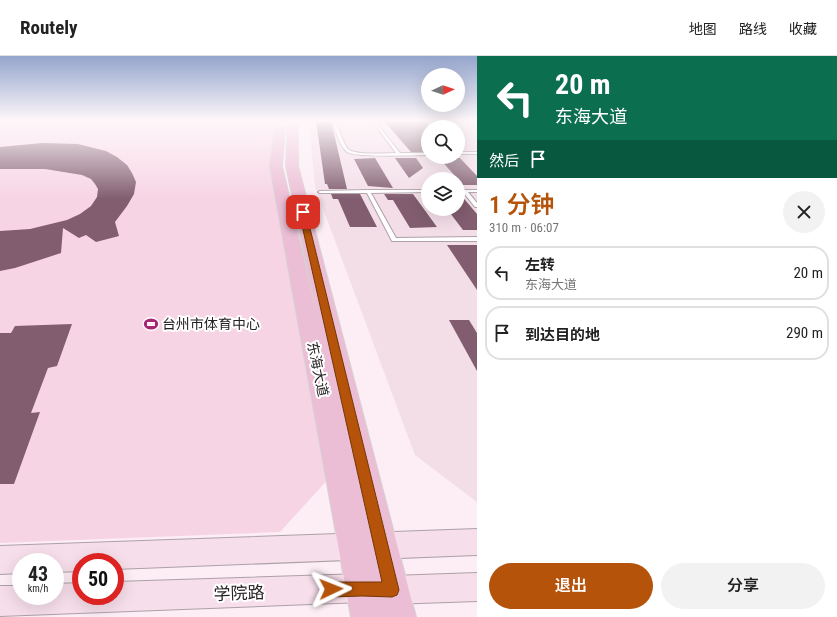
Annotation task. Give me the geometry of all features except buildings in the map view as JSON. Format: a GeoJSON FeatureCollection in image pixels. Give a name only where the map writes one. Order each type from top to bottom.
{"type":"FeatureCollection","features":[{"type":"Feature","properties":{"kind":"main road","name":"东海大道"},"geometry":{"type":"LineString","coordinates":[[278,147],[276,166],[369,617]]}},
{"type":"Feature","properties":{"kind":"main road","name":"东海大道"},"geometry":{"type":"LineString","coordinates":[[292,147],[292,166],[398,617]]}},
{"type":"Feature","properties":{"kind":"main road"},"geometry":{"type":"LineString","coordinates":[[0,560],[477,542]]}},
{"type":"Feature","properties":{"kind":"main road","name":"学院路"},"geometry":{"type":"LineString","coordinates":[[0,602],[362,588],[392,590],[477,587]]}},
{"type":"Feature","properties":{"kind":"lane"},"geometry":{"type":"LineString","coordinates":[[345,147],[349,152],[359,154],[421,154]]}},
{"type":"Feature","properties":{"kind":"lane"},"geometry":{"type":"LineString","coordinates":[[394,147],[399,154]]}},
{"type":"Feature","properties":{"kind":"lane"},"geometry":{"type":"LineString","coordinates":[[465,153],[477,153]]}},
{"type":"Feature","properties":{"kind":"lane"},"geometry":{"type":"LineString","coordinates":[[368,191],[394,240],[477,239]]}},
{"type":"Feature","properties":{"kind":"lane"},"geometry":{"type":"LineString","coordinates":[[320,192],[421,191]]}},
{"type":"Feature","properties":{"kind":"lane"},"geometry":{"type":"LineString","coordinates":[[465,191],[477,191]]}},
{"type":"Feature","properties":{"kind":"lane"},"geometry":{"type":"LineString","coordinates":[[465,192],[477,206]]}},
{"type":"Feature","properties":{"kind":"shaded area","name":"台州市体育中心"},"geometry":{"type":"Polygon","coordinates":[[[0,147],[273,147],[272,173],[331,476],[280,532],[0,543],[0,147]]]}},
{"type":"Feature","properties":{"kind":"shaded area"},"geometry":{"type":"Polygon","coordinates":[[[311,147],[421,147],[421,164],[465,164],[465,147],[477,147],[477,502],[415,455],[315,187],[311,147]]]}},
{"type":"Feature","properties":{"kind":"place","name":"台州市体育中心"},"geometry":{"type":"Point","coordinates":[151,324]}},
{"type":"Feature","properties":{"kind":"route"},"geometry":{"type":"LineString","coordinates":[[303,212],[380,545],[392,590],[362,588],[331,589]]}}]}
